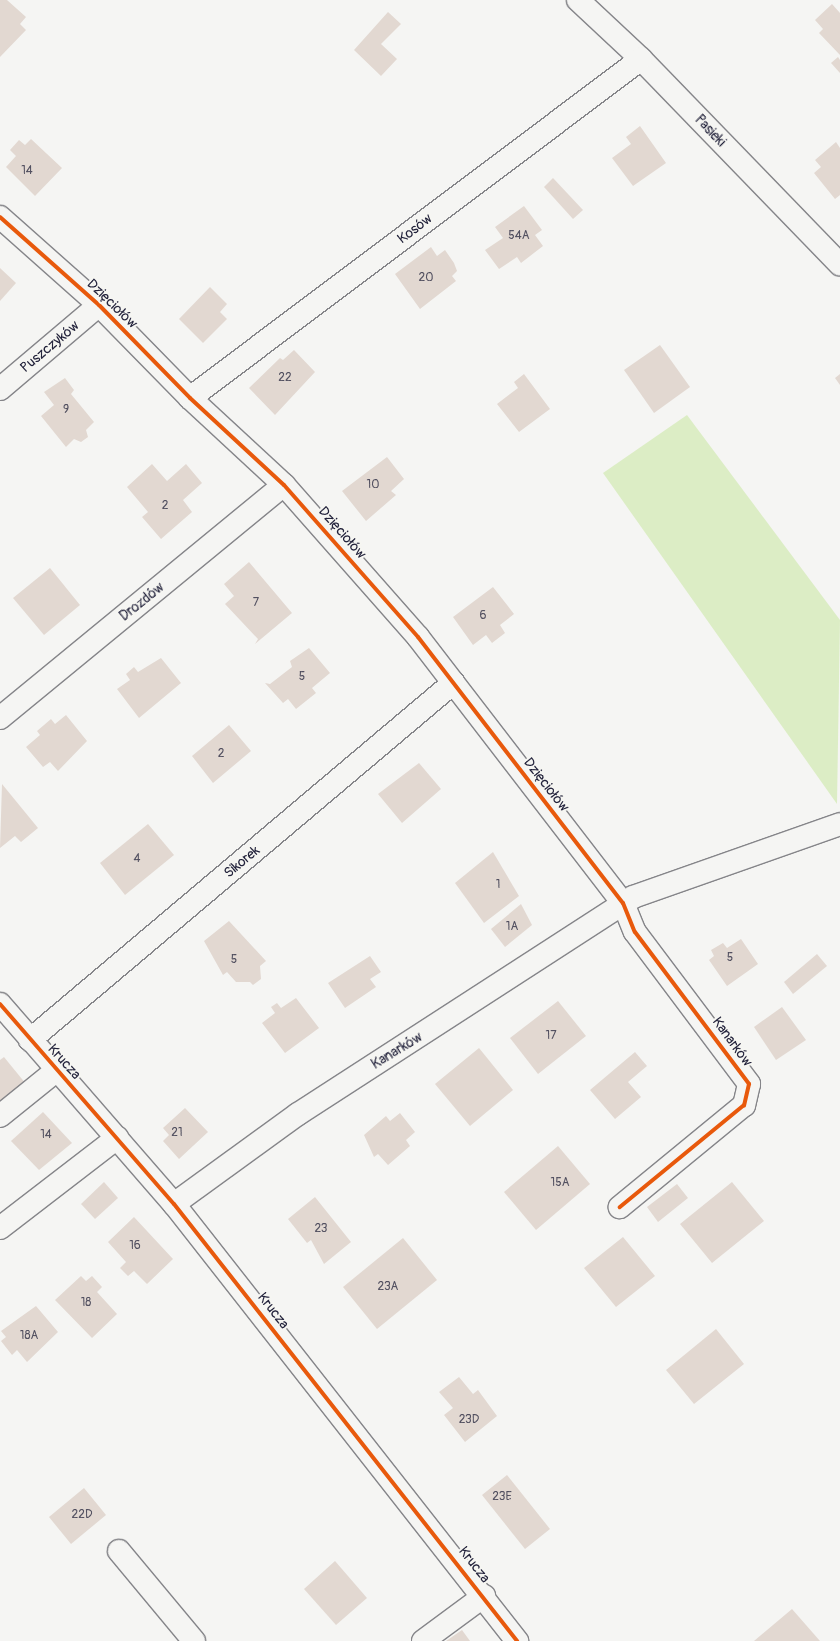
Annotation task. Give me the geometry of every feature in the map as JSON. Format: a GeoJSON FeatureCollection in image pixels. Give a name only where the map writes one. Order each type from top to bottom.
{"type":"FeatureCollection","features":[{"type":"Feature","properties":{"kind":"street","name":"Pasieki"},"geometry":{"type":"LineString","coordinates":[[578,0],[641,59],[840,264]]}},
{"type":"Feature","properties":{"kind":"street","name":"Kosów"},"geometry":{"type":"LineString","coordinates":[[190,398],[641,59]]}},
{"type":"Feature","properties":{"kind":"street","name":"Dzięciołów"},"geometry":{"type":"LineString","coordinates":[[0,217],[100,305],[190,398],[284,485],[418,637],[623,903]]}},
{"type":"Feature","properties":{"kind":"street","name":"Puszczyków"},"geometry":{"type":"LineString","coordinates":[[0,389],[100,305]]}},
{"type":"Feature","properties":{"kind":"street","name":"Drozdów"},"geometry":{"type":"LineString","coordinates":[[0,718],[284,485]]}},
{"type":"Feature","properties":{"kind":"street","name":"Sikorek"},"geometry":{"type":"LineString","coordinates":[[30,1040],[453,683]]}},
{"type":"Feature","properties":{"kind":"street","name":"Kanarków"},"geometry":{"type":"LineString","coordinates":[[174,1204],[298,1114],[623,903],[840,824]]}},
{"type":"Feature","properties":{"kind":"street","name":"Kanarków"},"geometry":{"type":"LineString","coordinates":[[620,1207],[744,1105],[749,1084],[635,932],[623,903]]}},
{"type":"Feature","properties":{"kind":"street","name":"Krucza"},"geometry":{"type":"LineString","coordinates":[[0,1004],[174,1204],[484,1596],[517,1641]]}},
{"type":"Feature","properties":{"kind":"street"},"geometry":{"type":"LineString","coordinates":[[0,1116],[57,1070]]}},
{"type":"Feature","properties":{"kind":"street"},"geometry":{"type":"LineString","coordinates":[[0,1228],[117,1138]]}},
{"type":"Feature","properties":{"kind":"street"},"geometry":{"type":"LineString","coordinates":[[119,1551],[194,1641]]}},
{"type":"Feature","properties":{"kind":"street"},"geometry":{"type":"LineString","coordinates":[[423,1641],[484,1596]]}},
{"type":"Feature","properties":{"kind":"green space"},"geometry":{"type":"Polygon","coordinates":[[[687,415],[840,620],[837,804],[603,473],[687,415]]]}},
{"type":"Feature","properties":{"kind":"building"},"geometry":{"type":"Polygon","coordinates":[[[0,0],[7,0],[26,17],[20,24],[26,30],[0,57],[0,0]]]}},
{"type":"Feature","properties":{"kind":"building"},"geometry":{"type":"Polygon","coordinates":[[[832,4],[840,13],[840,55],[819,33],[823,29],[815,20],[832,4]]]}},
{"type":"Feature","properties":{"kind":"building"},"geometry":{"type":"Polygon","coordinates":[[[388,12],[401,24],[381,44],[397,59],[381,76],[354,50],[388,12]]]}},
{"type":"Feature","properties":{"kind":"building"},"geometry":{"type":"Polygon","coordinates":[[[838,57],[840,60],[840,73],[831,63],[838,57]]]}},
{"type":"Feature","properties":{"kind":"building"},"geometry":{"type":"Polygon","coordinates":[[[640,126],[666,163],[633,186],[612,158],[631,144],[626,137],[640,126]]]}},
{"type":"Feature","properties":{"kind":"building"},"geometry":{"type":"Polygon","coordinates":[[[31,139],[62,168],[35,196],[6,167],[16,156],[10,150],[19,140],[25,145],[31,139]]]}},
{"type":"Feature","properties":{"kind":"building"},"geometry":{"type":"Polygon","coordinates":[[[836,142],[840,148],[840,195],[835,199],[814,173],[821,167],[815,160],[836,142]]]}},
{"type":"Feature","properties":{"kind":"building"},"geometry":{"type":"Polygon","coordinates":[[[553,178],[583,210],[573,219],[544,187],[553,178]]]}},
{"type":"Feature","properties":{"kind":"building"},"geometry":{"type":"Polygon","coordinates":[[[524,206],[542,230],[535,235],[543,246],[521,263],[517,257],[499,269],[485,250],[503,238],[495,227],[524,206]]]}},
{"type":"Feature","properties":{"kind":"building"},"geometry":{"type":"Polygon","coordinates":[[[431,247],[437,256],[445,250],[454,263],[457,271],[452,276],[456,281],[420,309],[395,274],[431,247]]]}},
{"type":"Feature","properties":{"kind":"building"},"geometry":{"type":"Polygon","coordinates":[[[0,268],[16,283],[0,301],[0,268]]]}},
{"type":"Feature","properties":{"kind":"building"},"geometry":{"type":"Polygon","coordinates":[[[210,287],[227,304],[220,312],[227,319],[203,343],[179,319],[210,287]]]}},
{"type":"Feature","properties":{"kind":"building"},"geometry":{"type":"Polygon","coordinates":[[[660,345],[690,387],[654,413],[624,370],[660,345]]]}},
{"type":"Feature","properties":{"kind":"building"},"geometry":{"type":"Polygon","coordinates":[[[294,350],[315,372],[275,415],[249,388],[280,358],[283,360],[294,350]]]}},
{"type":"Feature","properties":{"kind":"building"},"geometry":{"type":"Polygon","coordinates":[[[524,374],[550,409],[519,432],[497,404],[518,388],[514,382],[524,374]]]}},
{"type":"Feature","properties":{"kind":"building"},"geometry":{"type":"Polygon","coordinates":[[[840,374],[840,385],[835,378],[840,374]]]}},
{"type":"Feature","properties":{"kind":"building"},"geometry":{"type":"Polygon","coordinates":[[[65,378],[74,390],[71,394],[94,422],[86,430],[88,437],[81,442],[74,439],[66,447],[41,416],[54,405],[44,392],[65,378]]]}},
{"type":"Feature","properties":{"kind":"building"},"geometry":{"type":"Polygon","coordinates":[[[387,457],[404,479],[391,491],[396,495],[366,521],[342,491],[387,457]]]}},
{"type":"Feature","properties":{"kind":"building"},"geometry":{"type":"Polygon","coordinates":[[[152,464],[167,481],[186,464],[202,483],[183,500],[192,512],[161,539],[142,517],[148,512],[127,487],[152,464]]]}},
{"type":"Feature","properties":{"kind":"building"},"geometry":{"type":"Polygon","coordinates":[[[249,562],[292,613],[255,644],[258,639],[225,604],[234,596],[224,584],[249,562]]]}},
{"type":"Feature","properties":{"kind":"building"},"geometry":{"type":"Polygon","coordinates":[[[50,568],[80,605],[44,635],[13,598],[50,568]]]}},
{"type":"Feature","properties":{"kind":"building"},"geometry":{"type":"Polygon","coordinates":[[[493,587],[514,614],[500,625],[505,633],[492,643],[486,635],[473,645],[453,617],[493,587]]]}},
{"type":"Feature","properties":{"kind":"building"},"geometry":{"type":"Polygon","coordinates":[[[309,648],[330,673],[312,688],[316,693],[296,709],[288,699],[283,703],[265,683],[270,684],[292,667],[290,661],[309,648]]]}},
{"type":"Feature","properties":{"kind":"building"},"geometry":{"type":"Polygon","coordinates":[[[161,658],[181,683],[139,718],[117,689],[130,680],[126,674],[134,667],[138,672],[161,658]]]}},
{"type":"Feature","properties":{"kind":"building"},"geometry":{"type":"Polygon","coordinates":[[[66,715],[87,741],[58,771],[50,762],[43,767],[26,747],[40,735],[37,731],[51,719],[55,724],[66,715]]]}},
{"type":"Feature","properties":{"kind":"building"},"geometry":{"type":"Polygon","coordinates":[[[229,725],[251,751],[213,783],[192,756],[229,725]]]}},
{"type":"Feature","properties":{"kind":"building"},"geometry":{"type":"Polygon","coordinates":[[[419,763],[441,789],[402,823],[378,794],[419,763]]]}},
{"type":"Feature","properties":{"kind":"building"},"geometry":{"type":"Polygon","coordinates":[[[2,784],[38,828],[21,842],[15,836],[0,848],[2,784]]]}},
{"type":"Feature","properties":{"kind":"building"},"geometry":{"type":"Polygon","coordinates":[[[148,824],[174,855],[125,895],[100,863],[148,824]]]}},
{"type":"Feature","properties":{"kind":"building"},"geometry":{"type":"Polygon","coordinates":[[[493,852],[519,896],[484,923],[455,883],[493,852]]]}},
{"type":"Feature","properties":{"kind":"building"},"geometry":{"type":"Polygon","coordinates":[[[521,904],[532,925],[505,947],[491,929],[521,904]]]}},
{"type":"Feature","properties":{"kind":"building"},"geometry":{"type":"Polygon","coordinates":[[[229,921],[266,961],[260,966],[261,979],[253,985],[250,982],[236,982],[227,972],[223,975],[204,941],[229,921]]]}},
{"type":"Feature","properties":{"kind":"building"},"geometry":{"type":"Polygon","coordinates":[[[741,939],[758,964],[727,986],[709,960],[714,956],[711,950],[723,943],[727,948],[741,939]]]}},
{"type":"Feature","properties":{"kind":"building"},"geometry":{"type":"Polygon","coordinates":[[[817,954],[827,966],[793,994],[784,982],[817,954]]]}},
{"type":"Feature","properties":{"kind":"building"},"geometry":{"type":"Polygon","coordinates":[[[370,956],[381,972],[370,979],[376,987],[345,1008],[328,983],[370,956]]]}},
{"type":"Feature","properties":{"kind":"building"},"geometry":{"type":"Polygon","coordinates":[[[296,998],[319,1028],[285,1053],[262,1023],[275,1013],[271,1007],[277,1003],[281,1008],[296,998]]]}},
{"type":"Feature","properties":{"kind":"building"},"geometry":{"type":"Polygon","coordinates":[[[558,1001],[586,1036],[538,1074],[510,1038],[558,1001]]]}},
{"type":"Feature","properties":{"kind":"building"},"geometry":{"type":"Polygon","coordinates":[[[782,1007],[806,1040],[776,1060],[754,1027],[782,1007]]]}},
{"type":"Feature","properties":{"kind":"building"},"geometry":{"type":"Polygon","coordinates":[[[479,1048],[513,1090],[470,1126],[435,1084],[479,1048]]]}},
{"type":"Feature","properties":{"kind":"building"},"geometry":{"type":"Polygon","coordinates":[[[635,1052],[647,1066],[628,1082],[641,1097],[615,1119],[590,1090],[635,1052]]]}},
{"type":"Feature","properties":{"kind":"building"},"geometry":{"type":"Polygon","coordinates":[[[4,1057],[26,1084],[0,1106],[0,1060],[4,1057]]]}},
{"type":"Feature","properties":{"kind":"building"},"geometry":{"type":"Polygon","coordinates":[[[185,1108],[208,1132],[179,1159],[163,1141],[169,1135],[163,1128],[185,1108]]]}},
{"type":"Feature","properties":{"kind":"building"},"geometry":{"type":"Polygon","coordinates":[[[43,1112],[72,1143],[39,1170],[11,1141],[43,1112]]]}},
{"type":"Feature","properties":{"kind":"building"},"geometry":{"type":"Polygon","coordinates":[[[400,1113],[415,1132],[406,1140],[410,1146],[388,1165],[378,1154],[374,1157],[364,1135],[386,1116],[390,1121],[400,1113]]]}},
{"type":"Feature","properties":{"kind":"building"},"geometry":{"type":"Polygon","coordinates":[[[558,1146],[590,1184],[536,1230],[504,1192],[558,1146]]]}},
{"type":"Feature","properties":{"kind":"building"},"geometry":{"type":"Polygon","coordinates":[[[104,1182],[118,1198],[95,1219],[81,1204],[104,1182]]]}},
{"type":"Feature","properties":{"kind":"building"},"geometry":{"type":"Polygon","coordinates":[[[732,1182],[764,1221],[712,1263],[680,1224],[732,1182]]]}},
{"type":"Feature","properties":{"kind":"building"},"geometry":{"type":"Polygon","coordinates":[[[677,1184],[688,1198],[658,1222],[647,1207],[677,1184]]]}},
{"type":"Feature","properties":{"kind":"building"},"geometry":{"type":"Polygon","coordinates":[[[315,1197],[351,1242],[324,1264],[311,1240],[307,1243],[288,1219],[315,1197]]]}},
{"type":"Feature","properties":{"kind":"building"},"geometry":{"type":"Polygon","coordinates":[[[134,1217],[173,1259],[147,1284],[134,1271],[128,1276],[120,1268],[126,1262],[108,1242],[134,1217]]]}},
{"type":"Feature","properties":{"kind":"building"},"geometry":{"type":"Polygon","coordinates":[[[623,1237],[655,1276],[616,1307],[584,1268],[623,1237]]]}},
{"type":"Feature","properties":{"kind":"building"},"geometry":{"type":"Polygon","coordinates":[[[403,1238],[437,1280],[377,1329],[343,1287],[403,1238]]]}},
{"type":"Feature","properties":{"kind":"building"},"geometry":{"type":"Polygon","coordinates":[[[81,1276],[86,1281],[92,1276],[102,1287],[97,1292],[117,1314],[92,1338],[55,1300],[81,1276]]]}},
{"type":"Feature","properties":{"kind":"building"},"geometry":{"type":"Polygon","coordinates":[[[36,1306],[58,1332],[27,1362],[17,1350],[12,1355],[1,1341],[6,1337],[1,1331],[36,1306]]]}},
{"type":"Feature","properties":{"kind":"building"},"geometry":{"type":"Polygon","coordinates":[[[716,1329],[744,1364],[694,1404],[666,1370],[716,1329]]]}},
{"type":"Feature","properties":{"kind":"building"},"geometry":{"type":"Polygon","coordinates":[[[459,1377],[473,1394],[478,1390],[497,1416],[465,1442],[444,1415],[453,1408],[439,1392],[459,1377]]]}},
{"type":"Feature","properties":{"kind":"building"},"geometry":{"type":"Polygon","coordinates":[[[507,1475],[550,1529],[525,1549],[482,1495],[507,1475]]]}},
{"type":"Feature","properties":{"kind":"building"},"geometry":{"type":"Polygon","coordinates":[[[84,1488],[106,1515],[71,1544],[49,1517],[84,1488]]]}},
{"type":"Feature","properties":{"kind":"building"},"geometry":{"type":"Polygon","coordinates":[[[335,1561],[367,1598],[336,1625],[304,1589],[335,1561]]]}},
{"type":"Feature","properties":{"kind":"building"},"geometry":{"type":"Polygon","coordinates":[[[792,1609],[820,1641],[754,1641],[792,1609]]]}},
{"type":"Feature","properties":{"kind":"building"},"geometry":{"type":"Polygon","coordinates":[[[462,1630],[470,1641],[446,1641],[462,1630]]]}},
{"type":"Feature","properties":{"kind":"cycle path"},"geometry":{"type":"LineString","coordinates":[[0,217],[99,305],[190,398],[284,485],[418,637],[623,903],[635,932],[749,1084],[744,1105],[620,1207]]}},
{"type":"Feature","properties":{"kind":"cycle path"},"geometry":{"type":"LineString","coordinates":[[0,1004],[174,1204],[517,1641]]}}]}
